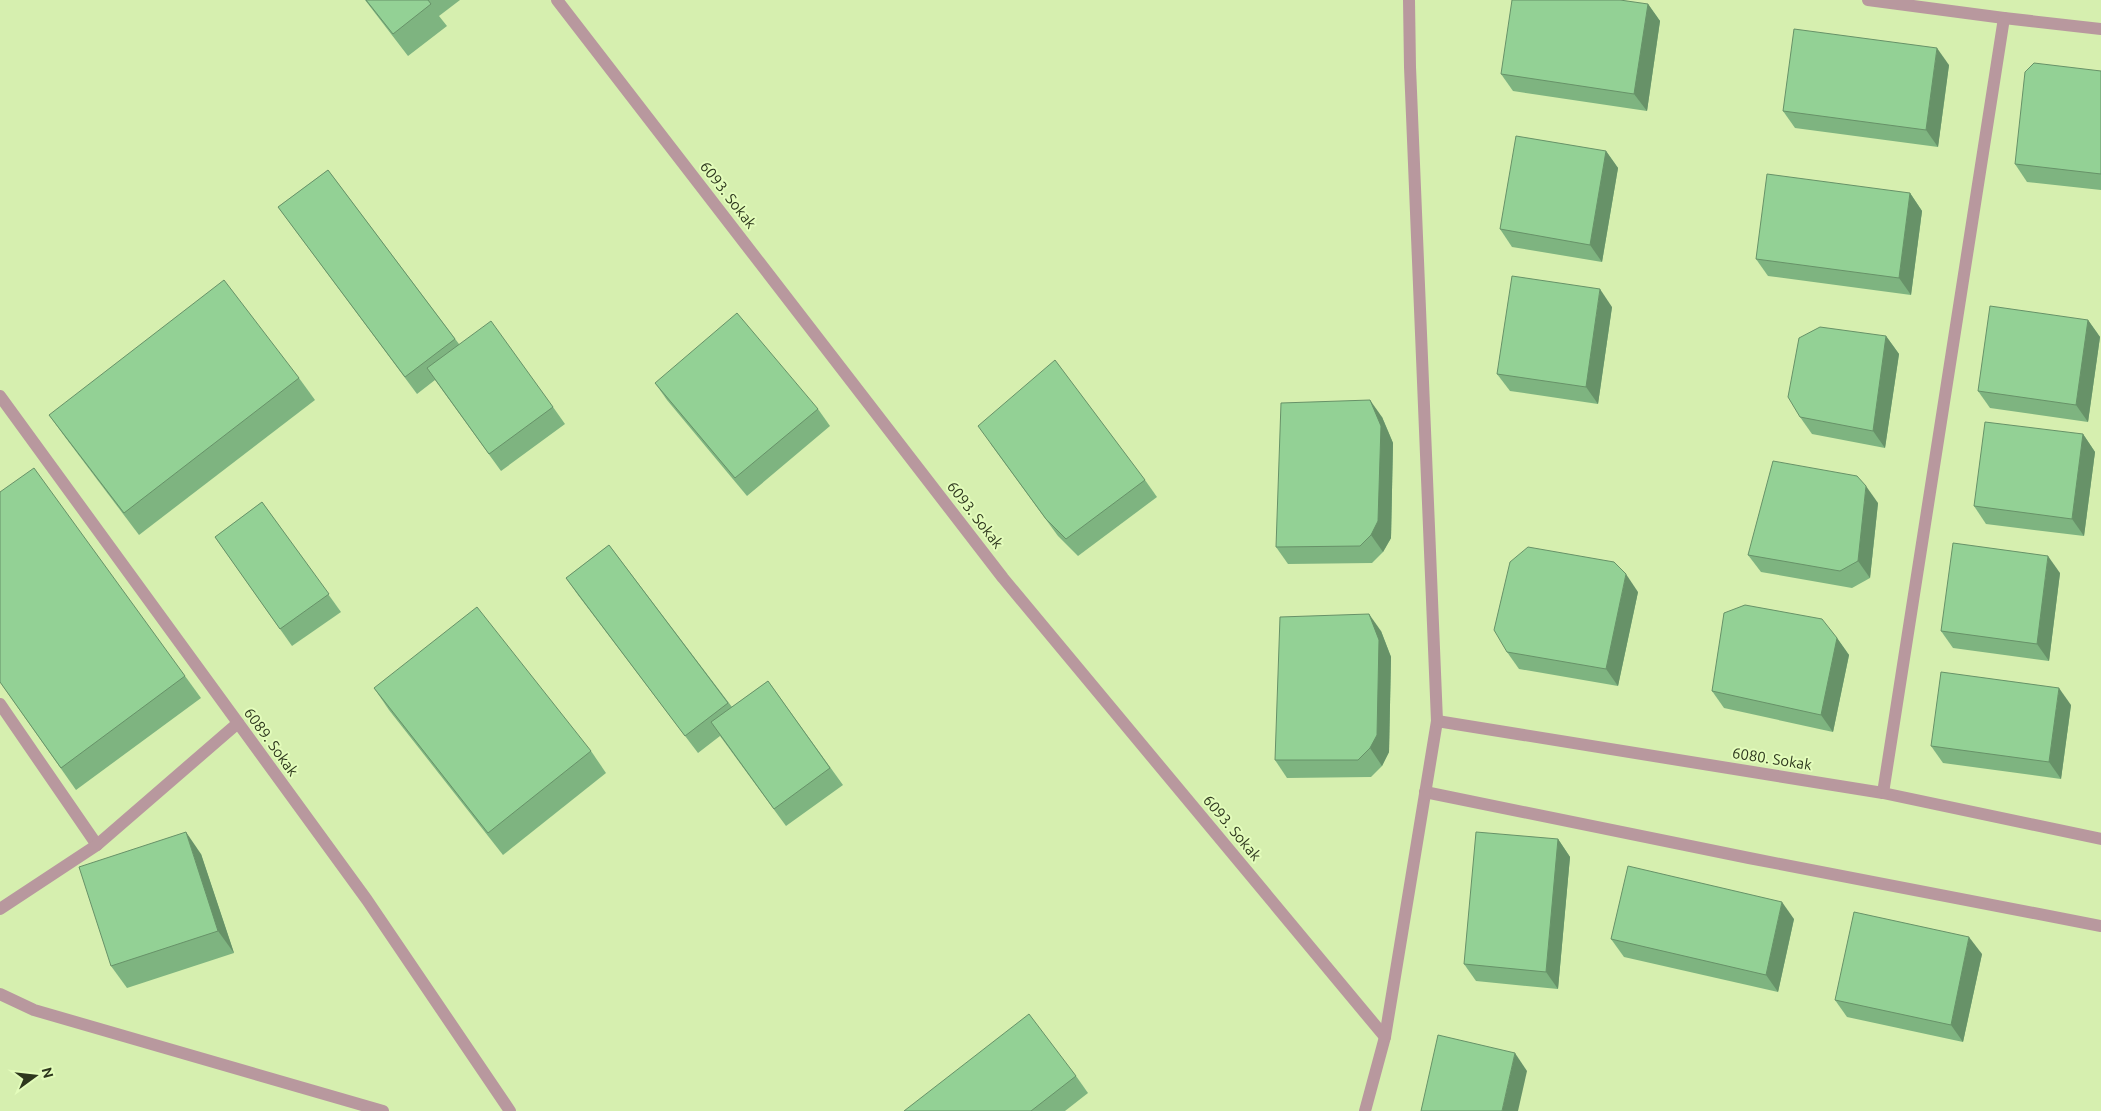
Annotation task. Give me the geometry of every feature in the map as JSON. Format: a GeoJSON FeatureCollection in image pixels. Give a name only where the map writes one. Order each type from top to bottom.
{"type":"FeatureCollection","features":[{"type":"Feature","properties":{"kind":"street","name":"6093. Sokak"},"geometry":{"type":"LineString","coordinates":[[558,0],[1002,578],[1385,1037]]}},
{"type":"Feature","properties":{"kind":"street"},"geometry":{"type":"LineString","coordinates":[[1365,1111],[1385,1037],[1437,721],[1411,97],[1409,0]]}},
{"type":"Feature","properties":{"kind":"street"},"geometry":{"type":"LineString","coordinates":[[1868,0],[2101,29]]}},
{"type":"Feature","properties":{"kind":"street"},"geometry":{"type":"LineString","coordinates":[[1883,793],[2004,18]]}},
{"type":"Feature","properties":{"kind":"street","name":"6089. Sokak"},"geometry":{"type":"LineString","coordinates":[[0,396],[367,900],[510,1111]]}},
{"type":"Feature","properties":{"kind":"street"},"geometry":{"type":"LineString","coordinates":[[0,704],[97,845]]}},
{"type":"Feature","properties":{"kind":"street","name":"6080. Sokak"},"geometry":{"type":"LineString","coordinates":[[1437,721],[1883,793],[2101,839]]}},
{"type":"Feature","properties":{"kind":"street"},"geometry":{"type":"LineString","coordinates":[[0,909],[97,845],[238,723]]}},
{"type":"Feature","properties":{"kind":"street"},"geometry":{"type":"LineString","coordinates":[[1425,792],[1759,860],[2101,926]]}},
{"type":"Feature","properties":{"kind":"street"},"geometry":{"type":"LineString","coordinates":[[0,994],[34,1010],[383,1111]]}},
{"type":"Feature","properties":{"kind":"building"},"geometry":{"type":"Polygon","coordinates":[[[366,0],[428,0],[431,4],[393,34],[366,0]]]}},
{"type":"Feature","properties":{"kind":"building"},"geometry":{"type":"Polygon","coordinates":[[[1512,0],[1620,0],[1648,4],[1634,94],[1501,74],[1512,0]]]}},
{"type":"Feature","properties":{"kind":"building"},"geometry":{"type":"Polygon","coordinates":[[[1794,29],[1937,48],[1926,130],[1783,111],[1794,29]]]}},
{"type":"Feature","properties":{"kind":"building"},"geometry":{"type":"Polygon","coordinates":[[[2034,63],[2101,71],[2101,174],[2015,164],[2025,72],[2034,63]]]}},
{"type":"Feature","properties":{"kind":"building"},"geometry":{"type":"Polygon","coordinates":[[[1516,136],[1606,151],[1590,245],[1500,229],[1516,136]]]}},
{"type":"Feature","properties":{"kind":"building"},"geometry":{"type":"Polygon","coordinates":[[[328,170],[455,339],[405,377],[278,207],[328,170]]]}},
{"type":"Feature","properties":{"kind":"building"},"geometry":{"type":"Polygon","coordinates":[[[1767,174],[1910,193],[1899,278],[1756,259],[1767,174]]]}},
{"type":"Feature","properties":{"kind":"building"},"geometry":{"type":"Polygon","coordinates":[[[1512,276],[1600,289],[1586,387],[1497,374],[1512,276]]]}},
{"type":"Feature","properties":{"kind":"building"},"geometry":{"type":"Polygon","coordinates":[[[224,280],[299,378],[124,513],[49,415],[224,280]]]}},
{"type":"Feature","properties":{"kind":"building"},"geometry":{"type":"Polygon","coordinates":[[[1990,306],[2088,320],[2076,405],[1978,391],[1990,306]]]}},
{"type":"Feature","properties":{"kind":"building"},"geometry":{"type":"Polygon","coordinates":[[[737,313],[818,409],[735,478],[655,383],[737,313]]]}},
{"type":"Feature","properties":{"kind":"building"},"geometry":{"type":"Polygon","coordinates":[[[491,321],[553,407],[489,454],[427,368],[491,321]]]}},
{"type":"Feature","properties":{"kind":"building"},"geometry":{"type":"Polygon","coordinates":[[[1820,327],[1886,336],[1873,431],[1800,417],[1788,397],[1799,338],[1820,327]]]}},
{"type":"Feature","properties":{"kind":"building"},"geometry":{"type":"Polygon","coordinates":[[[1055,360],[1145,480],[1066,539],[1046,519],[978,426],[1055,360]]]}},
{"type":"Feature","properties":{"kind":"building"},"geometry":{"type":"Polygon","coordinates":[[[1370,400],[1381,426],[1378,521],[1371,535],[1360,546],[1276,547],[1281,403],[1370,400]]]}},
{"type":"Feature","properties":{"kind":"building"},"geometry":{"type":"Polygon","coordinates":[[[1985,422],[2083,434],[2072,519],[1974,506],[1985,422]]]}},
{"type":"Feature","properties":{"kind":"building"},"geometry":{"type":"Polygon","coordinates":[[[1773,461],[1857,476],[1866,486],[1858,561],[1840,571],[1748,555],[1773,461]]]}},
{"type":"Feature","properties":{"kind":"building"},"geometry":{"type":"Polygon","coordinates":[[[34,468],[185,676],[61,768],[0,682],[0,492],[34,468]]]}},
{"type":"Feature","properties":{"kind":"building"},"geometry":{"type":"Polygon","coordinates":[[[262,502],[329,594],[280,629],[215,537],[262,502]]]}},
{"type":"Feature","properties":{"kind":"building"},"geometry":{"type":"Polygon","coordinates":[[[1953,543],[2048,556],[2037,644],[1941,631],[1953,543]]]}},
{"type":"Feature","properties":{"kind":"building"},"geometry":{"type":"Polygon","coordinates":[[[609,545],[728,703],[685,736],[566,578],[609,545]]]}},
{"type":"Feature","properties":{"kind":"building"},"geometry":{"type":"Polygon","coordinates":[[[1528,547],[1614,562],[1626,574],[1606,669],[1507,652],[1494,630],[1510,562],[1528,547]]]}},
{"type":"Feature","properties":{"kind":"building"},"geometry":{"type":"Polygon","coordinates":[[[1745,605],[1822,619],[1837,638],[1821,715],[1712,691],[1724,613],[1745,605]]]}},
{"type":"Feature","properties":{"kind":"building"},"geometry":{"type":"Polygon","coordinates":[[[477,607],[591,751],[488,833],[374,688],[477,607]]]}},
{"type":"Feature","properties":{"kind":"building"},"geometry":{"type":"Polygon","coordinates":[[[1369,614],[1379,640],[1377,735],[1370,748],[1358,760],[1275,760],[1280,617],[1369,614]]]}},
{"type":"Feature","properties":{"kind":"building"},"geometry":{"type":"Polygon","coordinates":[[[1941,672],[2059,688],[2049,762],[1931,746],[1941,672]]]}},
{"type":"Feature","properties":{"kind":"building"},"geometry":{"type":"Polygon","coordinates":[[[768,681],[830,768],[774,809],[711,722],[768,681]]]}},
{"type":"Feature","properties":{"kind":"building"},"geometry":{"type":"Polygon","coordinates":[[[186,832],[218,931],[111,966],[79,867],[186,832]]]}},
{"type":"Feature","properties":{"kind":"building"},"geometry":{"type":"Polygon","coordinates":[[[1476,832],[1558,839],[1546,972],[1464,964],[1476,832]]]}},
{"type":"Feature","properties":{"kind":"building"},"geometry":{"type":"Polygon","coordinates":[[[1628,866],[1782,902],[1766,975],[1611,939],[1628,866]]]}},
{"type":"Feature","properties":{"kind":"building"},"geometry":{"type":"Polygon","coordinates":[[[1854,912],[1969,937],[1951,1025],[1835,1000],[1854,912]]]}},
{"type":"Feature","properties":{"kind":"building"},"geometry":{"type":"Polygon","coordinates":[[[1029,1014],[1076,1076],[1031,1111],[904,1111],[1029,1014]]]}},
{"type":"Feature","properties":{"kind":"building"},"geometry":{"type":"Polygon","coordinates":[[[1438,1035],[1515,1053],[1502,1111],[1421,1111],[1438,1035]]]}}]}
